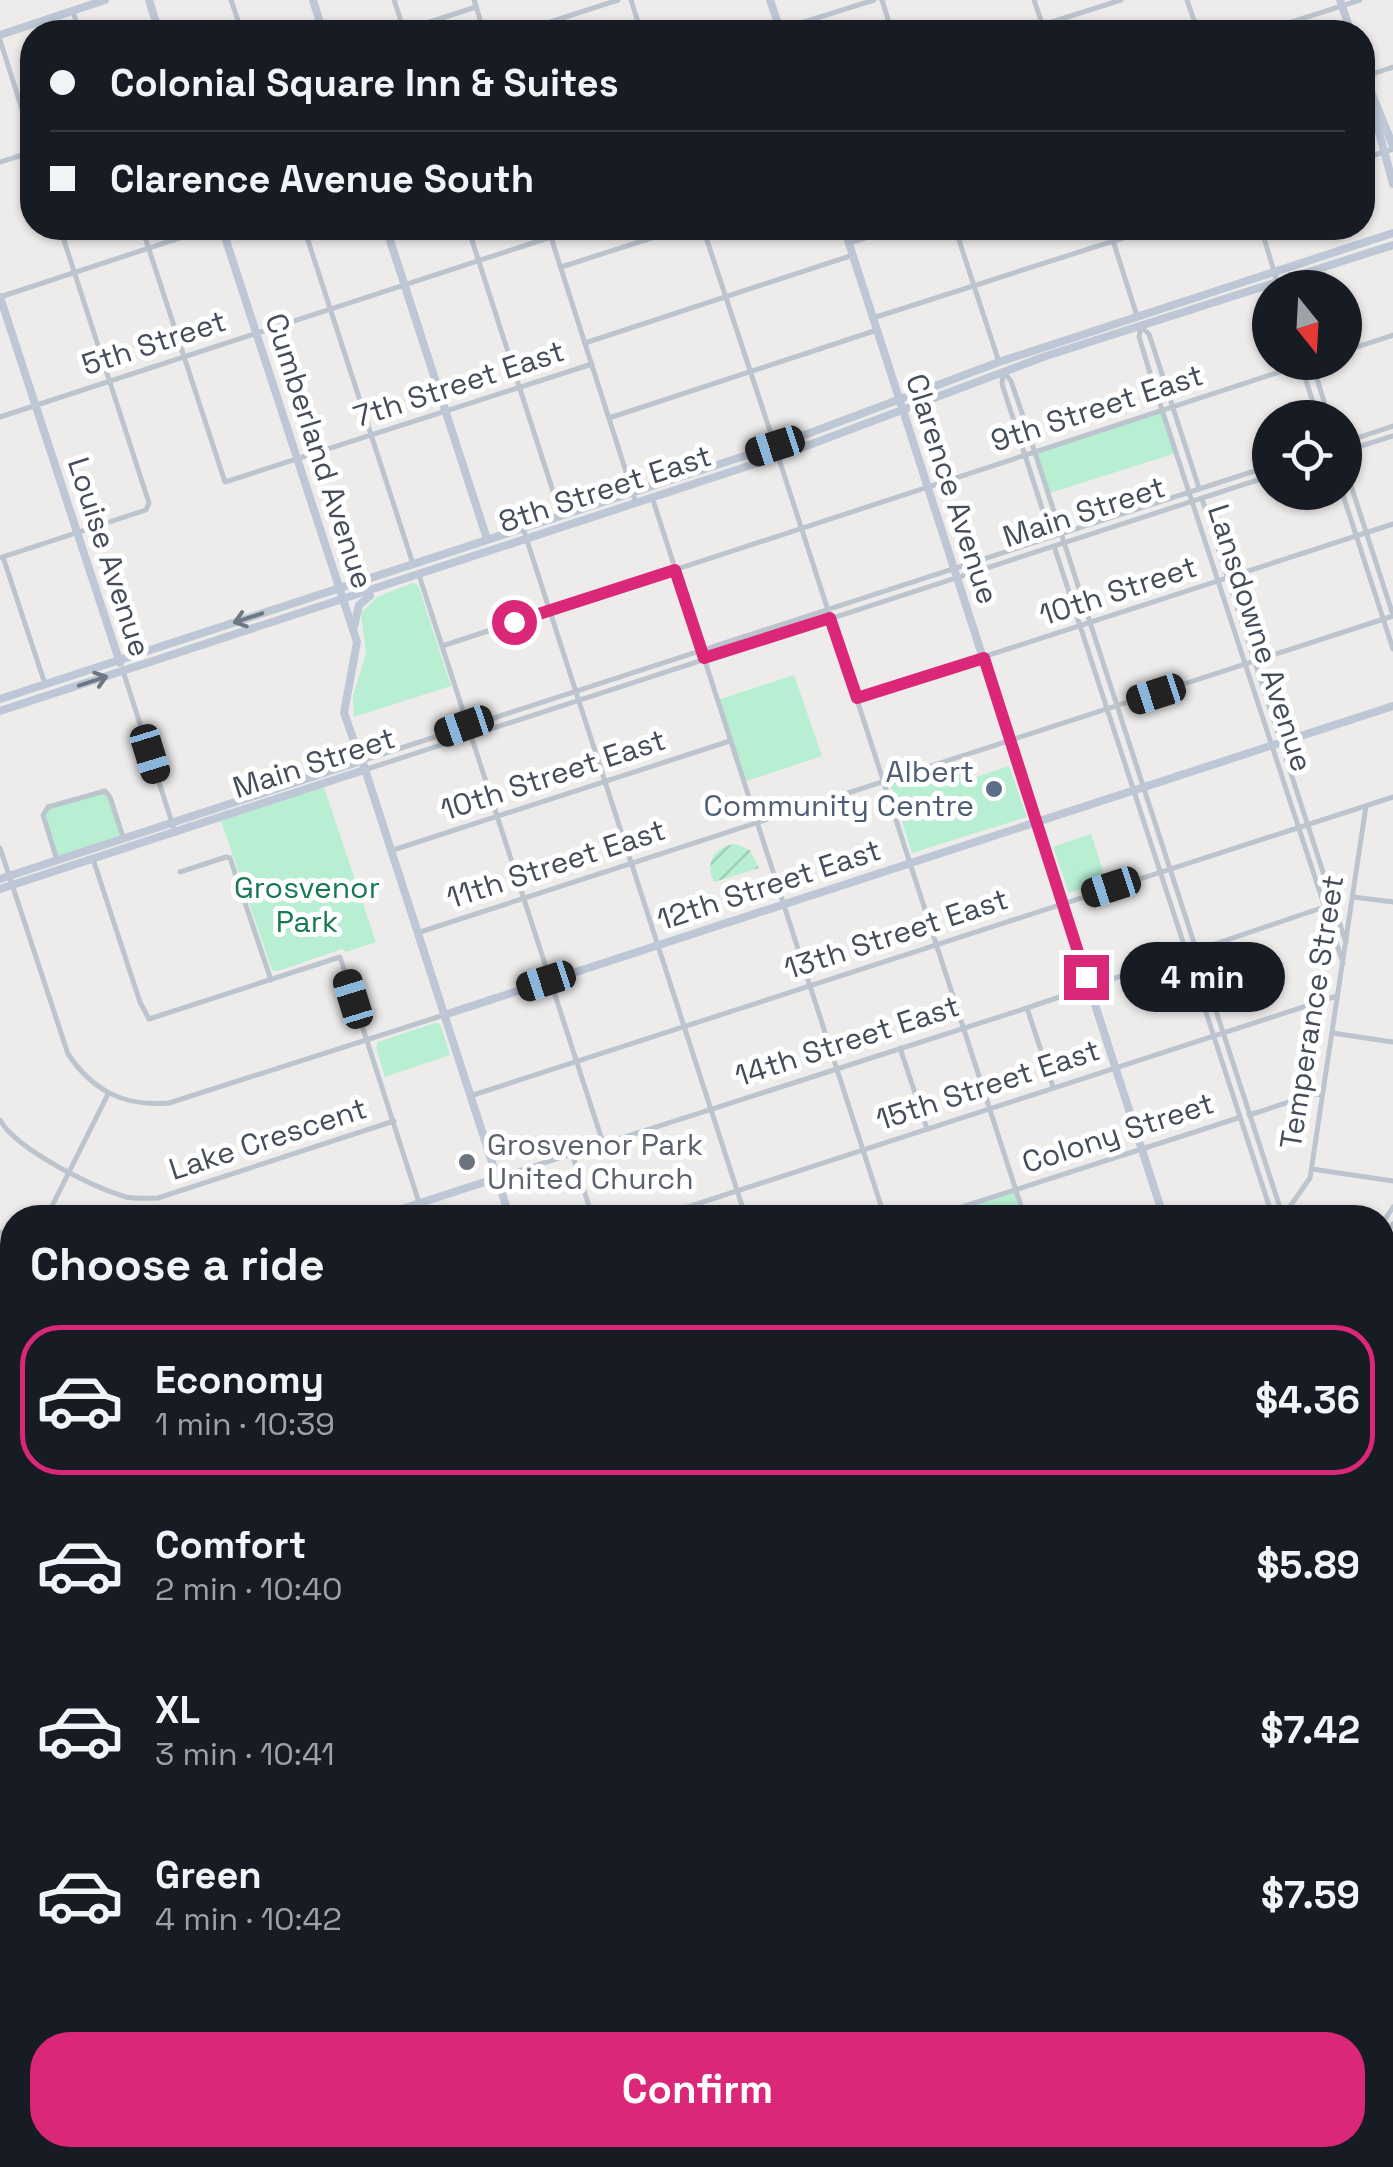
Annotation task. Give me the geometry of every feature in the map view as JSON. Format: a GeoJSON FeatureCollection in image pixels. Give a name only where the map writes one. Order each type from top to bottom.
{"type":"FeatureCollection","features":[{"type":"Feature","properties":{"kind":"main road"},"geometry":{"type":"LineString","coordinates":[[46,20],[105,0]]}},
{"type":"Feature","properties":{"kind":"main road"},"geometry":{"type":"LineString","coordinates":[[1375,97],[1393,148]]}},
{"type":"Feature","properties":{"kind":"main road"},"geometry":{"type":"LineString","coordinates":[[1375,123],[1393,184]]}},
{"type":"Feature","properties":{"kind":"main road","name":"Cumberland Avenue"},"geometry":{"type":"LineString","coordinates":[[226,240],[353,630],[357,653],[347,690],[363,766]]}},
{"type":"Feature","properties":{"kind":"main road"},"geometry":{"type":"LineString","coordinates":[[390,240],[487,539]]}},
{"type":"Feature","properties":{"kind":"main road","name":"Clarence Avenue"},"geometry":{"type":"LineString","coordinates":[[849,240],[1160,1205]]}},
{"type":"Feature","properties":{"kind":"main road","name":"8th Street East"},"geometry":{"type":"LineString","coordinates":[[1279,270],[1371,240]]}},
{"type":"Feature","properties":{"kind":"main road","name":"8th Street East"},"geometry":{"type":"LineString","coordinates":[[1325,270],[1393,245]]}},
{"type":"Feature","properties":{"kind":"main road","name":"8th Street East"},"geometry":{"type":"LineString","coordinates":[[0,712],[652,498],[1001,367],[1252,280]]}},
{"type":"Feature","properties":{"kind":"main road","name":"8th Street East"},"geometry":{"type":"LineString","coordinates":[[1139,321],[1252,293]]}},
{"type":"Feature","properties":{"kind":"main road","name":"Louise Avenue"},"geometry":{"type":"LineString","coordinates":[[0,297],[123,672]]}},
{"type":"Feature","properties":{"kind":"main road","name":"8th Street East"},"geometry":{"type":"LineString","coordinates":[[0,699],[633,492],[777,451]]}},
{"type":"Feature","properties":{"kind":"main road"},"geometry":{"type":"LineString","coordinates":[[353,630],[360,604],[386,587]]}},
{"type":"Feature","properties":{"kind":"main road"},"geometry":{"type":"LineString","coordinates":[[167,657],[199,642],[208,632]]}},
{"type":"Feature","properties":{"kind":"main road","name":"12th Street East"},"geometry":{"type":"LineString","coordinates":[[444,1015],[1393,706]]}},
{"type":"Feature","properties":{"kind":"main road"},"geometry":{"type":"LineString","coordinates":[[363,766],[506,1205]]}},
{"type":"Feature","properties":{"kind":"main road","name":"Main Street"},"geometry":{"type":"LineString","coordinates":[[7,880],[94,859],[173,827],[363,766]]}},
{"type":"Feature","properties":{"kind":"main road","name":"Main Street"},"geometry":{"type":"LineString","coordinates":[[0,889],[7,880],[57,860],[173,827]]}},
{"type":"Feature","properties":{"kind":"main road","name":"14th Street East"},"geometry":{"type":"LineString","coordinates":[[414,1205],[497,1178]]}},
{"type":"Feature","properties":{"kind":"street"},"geometry":{"type":"LineString","coordinates":[[556,20],[618,0]]}},
{"type":"Feature","properties":{"kind":"street"},"geometry":{"type":"LineString","coordinates":[[814,20],[874,0]]}},
{"type":"Feature","properties":{"kind":"street"},"geometry":{"type":"LineString","coordinates":[[1068,20],[1120,0]]}},
{"type":"Feature","properties":{"kind":"street"},"geometry":{"type":"LineString","coordinates":[[1294,20],[1360,0]]}},
{"type":"Feature","properties":{"kind":"street"},"geometry":{"type":"LineString","coordinates":[[433,20],[475,4]]}},
{"type":"Feature","properties":{"kind":"street"},"geometry":{"type":"LineString","coordinates":[[73,10],[76,20]]}},
{"type":"Feature","properties":{"kind":"street"},"geometry":{"type":"LineString","coordinates":[[0,37],[20,102]]}},
{"type":"Feature","properties":{"kind":"street"},"geometry":{"type":"LineString","coordinates":[[1375,155],[1393,148]]}},
{"type":"Feature","properties":{"kind":"street"},"geometry":{"type":"LineString","coordinates":[[45,684],[2,557],[148,507],[64,240]]}},
{"type":"Feature","properties":{"kind":"street"},"geometry":{"type":"LineString","coordinates":[[146,240],[184,357]]}},
{"type":"Feature","properties":{"kind":"street"},"geometry":{"type":"LineString","coordinates":[[0,297],[173,240]]}},
{"type":"Feature","properties":{"kind":"street"},"geometry":{"type":"LineString","coordinates":[[308,240],[413,564]]}},
{"type":"Feature","properties":{"kind":"street"},"geometry":{"type":"LineString","coordinates":[[472,240],[561,516]]}},
{"type":"Feature","properties":{"kind":"street","name":"5th Street"},"geometry":{"type":"LineString","coordinates":[[0,417],[542,240]]}},
{"type":"Feature","properties":{"kind":"street"},"geometry":{"type":"LineString","coordinates":[[552,240],[636,503]]}},
{"type":"Feature","properties":{"kind":"street"},"geometry":{"type":"LineString","coordinates":[[560,267],[645,240]]}},
{"type":"Feature","properties":{"kind":"street"},"geometry":{"type":"LineString","coordinates":[[707,240],[1021,1205]]}},
{"type":"Feature","properties":{"kind":"street"},"geometry":{"type":"LineString","coordinates":[[850,243],[860,240]]}},
{"type":"Feature","properties":{"kind":"street"},"geometry":{"type":"LineString","coordinates":[[959,240],[1107,709],[1168,869],[1279,1205]]}},
{"type":"Feature","properties":{"kind":"street"},"geometry":{"type":"LineString","coordinates":[[873,318],[1116,240]]}},
{"type":"Feature","properties":{"kind":"street"},"geometry":{"type":"LineString","coordinates":[[1265,240],[1276,270]]}},
{"type":"Feature","properties":{"kind":"street","name":"Lansdowne Avenue"},"geometry":{"type":"LineString","coordinates":[[1113,241],[1139,321],[1149,334],[1346,943]]}},
{"type":"Feature","properties":{"kind":"street"},"geometry":{"type":"LineString","coordinates":[[585,343],[853,256]]}},
{"type":"Feature","properties":{"kind":"street","name":"Lansdowne Avenue"},"geometry":{"type":"LineString","coordinates":[[1139,321],[1138,337],[1342,962]]}},
{"type":"Feature","properties":{"kind":"street"},"geometry":{"type":"LineString","coordinates":[[609,418],[877,330]]}},
{"type":"Feature","properties":{"kind":"street"},"geometry":{"type":"LineString","coordinates":[[1362,345],[1393,335]]}},
{"type":"Feature","properties":{"kind":"street","name":"7th Street East"},"geometry":{"type":"LineString","coordinates":[[184,357],[225,482],[592,364]]}},
{"type":"Feature","properties":{"kind":"street"},"geometry":{"type":"LineString","coordinates":[[1001,367],[1011,381],[1116,706],[1160,872],[1269,1205]]}},
{"type":"Feature","properties":{"kind":"street","name":"9th Street East"},"geometry":{"type":"LineString","coordinates":[[442,646],[1253,380]]}},
{"type":"Feature","properties":{"kind":"street"},"geometry":{"type":"LineString","coordinates":[[1362,436],[1393,426]]}},
{"type":"Feature","properties":{"kind":"street"},"geometry":{"type":"LineString","coordinates":[[1362,446],[1393,436]]}},
{"type":"Feature","properties":{"kind":"street","name":"Main Street"},"geometry":{"type":"LineString","coordinates":[[363,766],[471,735],[830,618],[1051,537],[1252,472]]}},
{"type":"Feature","properties":{"kind":"street","name":"Main Street"},"geometry":{"type":"LineString","coordinates":[[363,766],[468,725],[828,609],[1054,546],[1252,482]]}},
{"type":"Feature","properties":{"kind":"street"},"geometry":{"type":"LineString","coordinates":[[652,498],[881,1205]]}},
{"type":"Feature","properties":{"kind":"street"},"geometry":{"type":"LineString","coordinates":[[1348,510],[1393,649]]}},
{"type":"Feature","properties":{"kind":"street"},"geometry":{"type":"LineString","coordinates":[[1359,510],[1393,616]]}},
{"type":"Feature","properties":{"kind":"street","name":"10th Street"},"geometry":{"type":"LineString","coordinates":[[857,698],[1393,524]]}},
{"type":"Feature","properties":{"kind":"street"},"geometry":{"type":"LineString","coordinates":[[523,528],[742,1205]]}},
{"type":"Feature","properties":{"kind":"street"},"geometry":{"type":"LineString","coordinates":[[419,574],[603,1143]]}},
{"type":"Feature","properties":{"kind":"street","name":"11th Street East"},"geometry":{"type":"LineString","coordinates":[[417,933],[1393,616]]}},
{"type":"Feature","properties":{"kind":"street","name":"Louise Avenue"},"geometry":{"type":"LineString","coordinates":[[123,672],[173,827]]}},
{"type":"Feature","properties":{"kind":"street","name":"10th Street East"},"geometry":{"type":"LineString","coordinates":[[390,851],[730,741]]}},
{"type":"Feature","properties":{"kind":"street"},"geometry":{"type":"LineString","coordinates":[[57,860],[43,815],[48,807],[105,791],[124,838]]}},
{"type":"Feature","properties":{"kind":"street","name":"13th Street East"},"geometry":{"type":"LineString","coordinates":[[470,1096],[1393,797]]}},
{"type":"Feature","properties":{"kind":"street","name":"Temperance Street"},"geometry":{"type":"LineString","coordinates":[[1292,1205],[1307,1184],[1311,1168],[1366,806]]}},
{"type":"Feature","properties":{"kind":"street"},"geometry":{"type":"LineString","coordinates":[[0,848],[7,880],[68,1054],[82,1075],[108,1094],[134,1103],[169,1103],[444,1015]]}},
{"type":"Feature","properties":{"kind":"street"},"geometry":{"type":"LineString","coordinates":[[180,872],[226,856],[230,858],[271,980]]}},
{"type":"Feature","properties":{"kind":"street"},"geometry":{"type":"LineString","coordinates":[[94,859],[146,1017],[154,1019],[340,957],[420,1203]]}},
{"type":"Feature","properties":{"kind":"street"},"geometry":{"type":"LineString","coordinates":[[1353,898],[1393,902]]}},
{"type":"Feature","properties":{"kind":"street","name":"14th Street East"},"geometry":{"type":"LineString","coordinates":[[497,1178],[1027,1008],[1333,904]]}},
{"type":"Feature","properties":{"kind":"street","name":"15th Street East"},"geometry":{"type":"LineString","coordinates":[[693,1205],[1337,996]]}},
{"type":"Feature","properties":{"kind":"street"},"geometry":{"type":"LineString","coordinates":[[1027,1008],[1052,1088]]}},
{"type":"Feature","properties":{"kind":"street"},"geometry":{"type":"LineString","coordinates":[[1332,1032],[1393,1042]]}},
{"type":"Feature","properties":{"kind":"street"},"geometry":{"type":"LineString","coordinates":[[900,1048],[926,1129]]}},
{"type":"Feature","properties":{"kind":"street"},"geometry":{"type":"LineString","coordinates":[[53,1205],[108,1094]]}},
{"type":"Feature","properties":{"kind":"street","name":"Colony Street"},"geometry":{"type":"LineString","coordinates":[[969,1205],[1322,1094]]}},
{"type":"Feature","properties":{"kind":"street","name":"Lake Crescent"},"geometry":{"type":"LineString","coordinates":[[0,1120],[23,1146],[129,1198],[158,1198],[394,1122]]}},
{"type":"Feature","properties":{"kind":"street"},"geometry":{"type":"LineString","coordinates":[[572,1154],[589,1205]]}},
{"type":"Feature","properties":{"kind":"street"},"geometry":{"type":"LineString","coordinates":[[1311,1168],[1393,1181]]}},
{"type":"Feature","properties":{"kind":"green space"},"geometry":{"type":"Polygon","coordinates":[[[1162,410],[1176,453],[1047,494],[1034,453],[1162,410]]]}},
{"type":"Feature","properties":{"kind":"green space"},"geometry":{"type":"Polygon","coordinates":[[[412,583],[418,585],[451,686],[354,717],[353,696],[366,654],[361,613],[377,597],[412,583]]]}},
{"type":"Feature","properties":{"kind":"green space"},"geometry":{"type":"Polygon","coordinates":[[[794,675],[822,756],[744,782],[718,700],[794,675]]]}},
{"type":"Feature","properties":{"kind":"green space"},"geometry":{"type":"Polygon","coordinates":[[[967,760],[973,778],[1009,766],[1027,817],[912,853],[890,784],[967,760]]]}},
{"type":"Feature","properties":{"kind":"green space","name":"Grosvenor Park"},"geometry":{"type":"Polygon","coordinates":[[[324,787],[376,942],[272,970],[221,821],[324,787]]]}},
{"type":"Feature","properties":{"kind":"green space"},"geometry":{"type":"Polygon","coordinates":[[[100,791],[108,794],[123,837],[57,860],[44,811],[100,791]]]}},
{"type":"Feature","properties":{"kind":"green space"},"geometry":{"type":"Polygon","coordinates":[[[1091,834],[1106,881],[1069,893],[1053,847],[1091,834]]]}},
{"type":"Feature","properties":{"kind":"green space"},"geometry":{"type":"Polygon","coordinates":[[[736,844],[750,850],[759,868],[714,882],[710,868],[713,856],[736,844]]]}},
{"type":"Feature","properties":{"kind":"green space"},"geometry":{"type":"Polygon","coordinates":[[[440,1024],[450,1055],[385,1077],[378,1042],[440,1024]]]}},
{"type":"Feature","properties":{"kind":"green space"},"geometry":{"type":"Polygon","coordinates":[[[1016,1190],[1021,1205],[971,1205],[1016,1190]]]}},
{"type":"Feature","properties":{"kind":"place","name":"Albert Community Centre"},"geometry":{"type":"Point","coordinates":[994,789]}},
{"type":"Feature","properties":{"kind":"place","name":"Grosvenor Park United Church"},"geometry":{"type":"Point","coordinates":[467,1162]}},
{"type":"Feature","properties":{"kind":"route"},"geometry":{"type":"LineString","coordinates":[[514,622],[675,570],[704,658],[830,618],[857,698],[984,658],[1086,977]]}}]}
